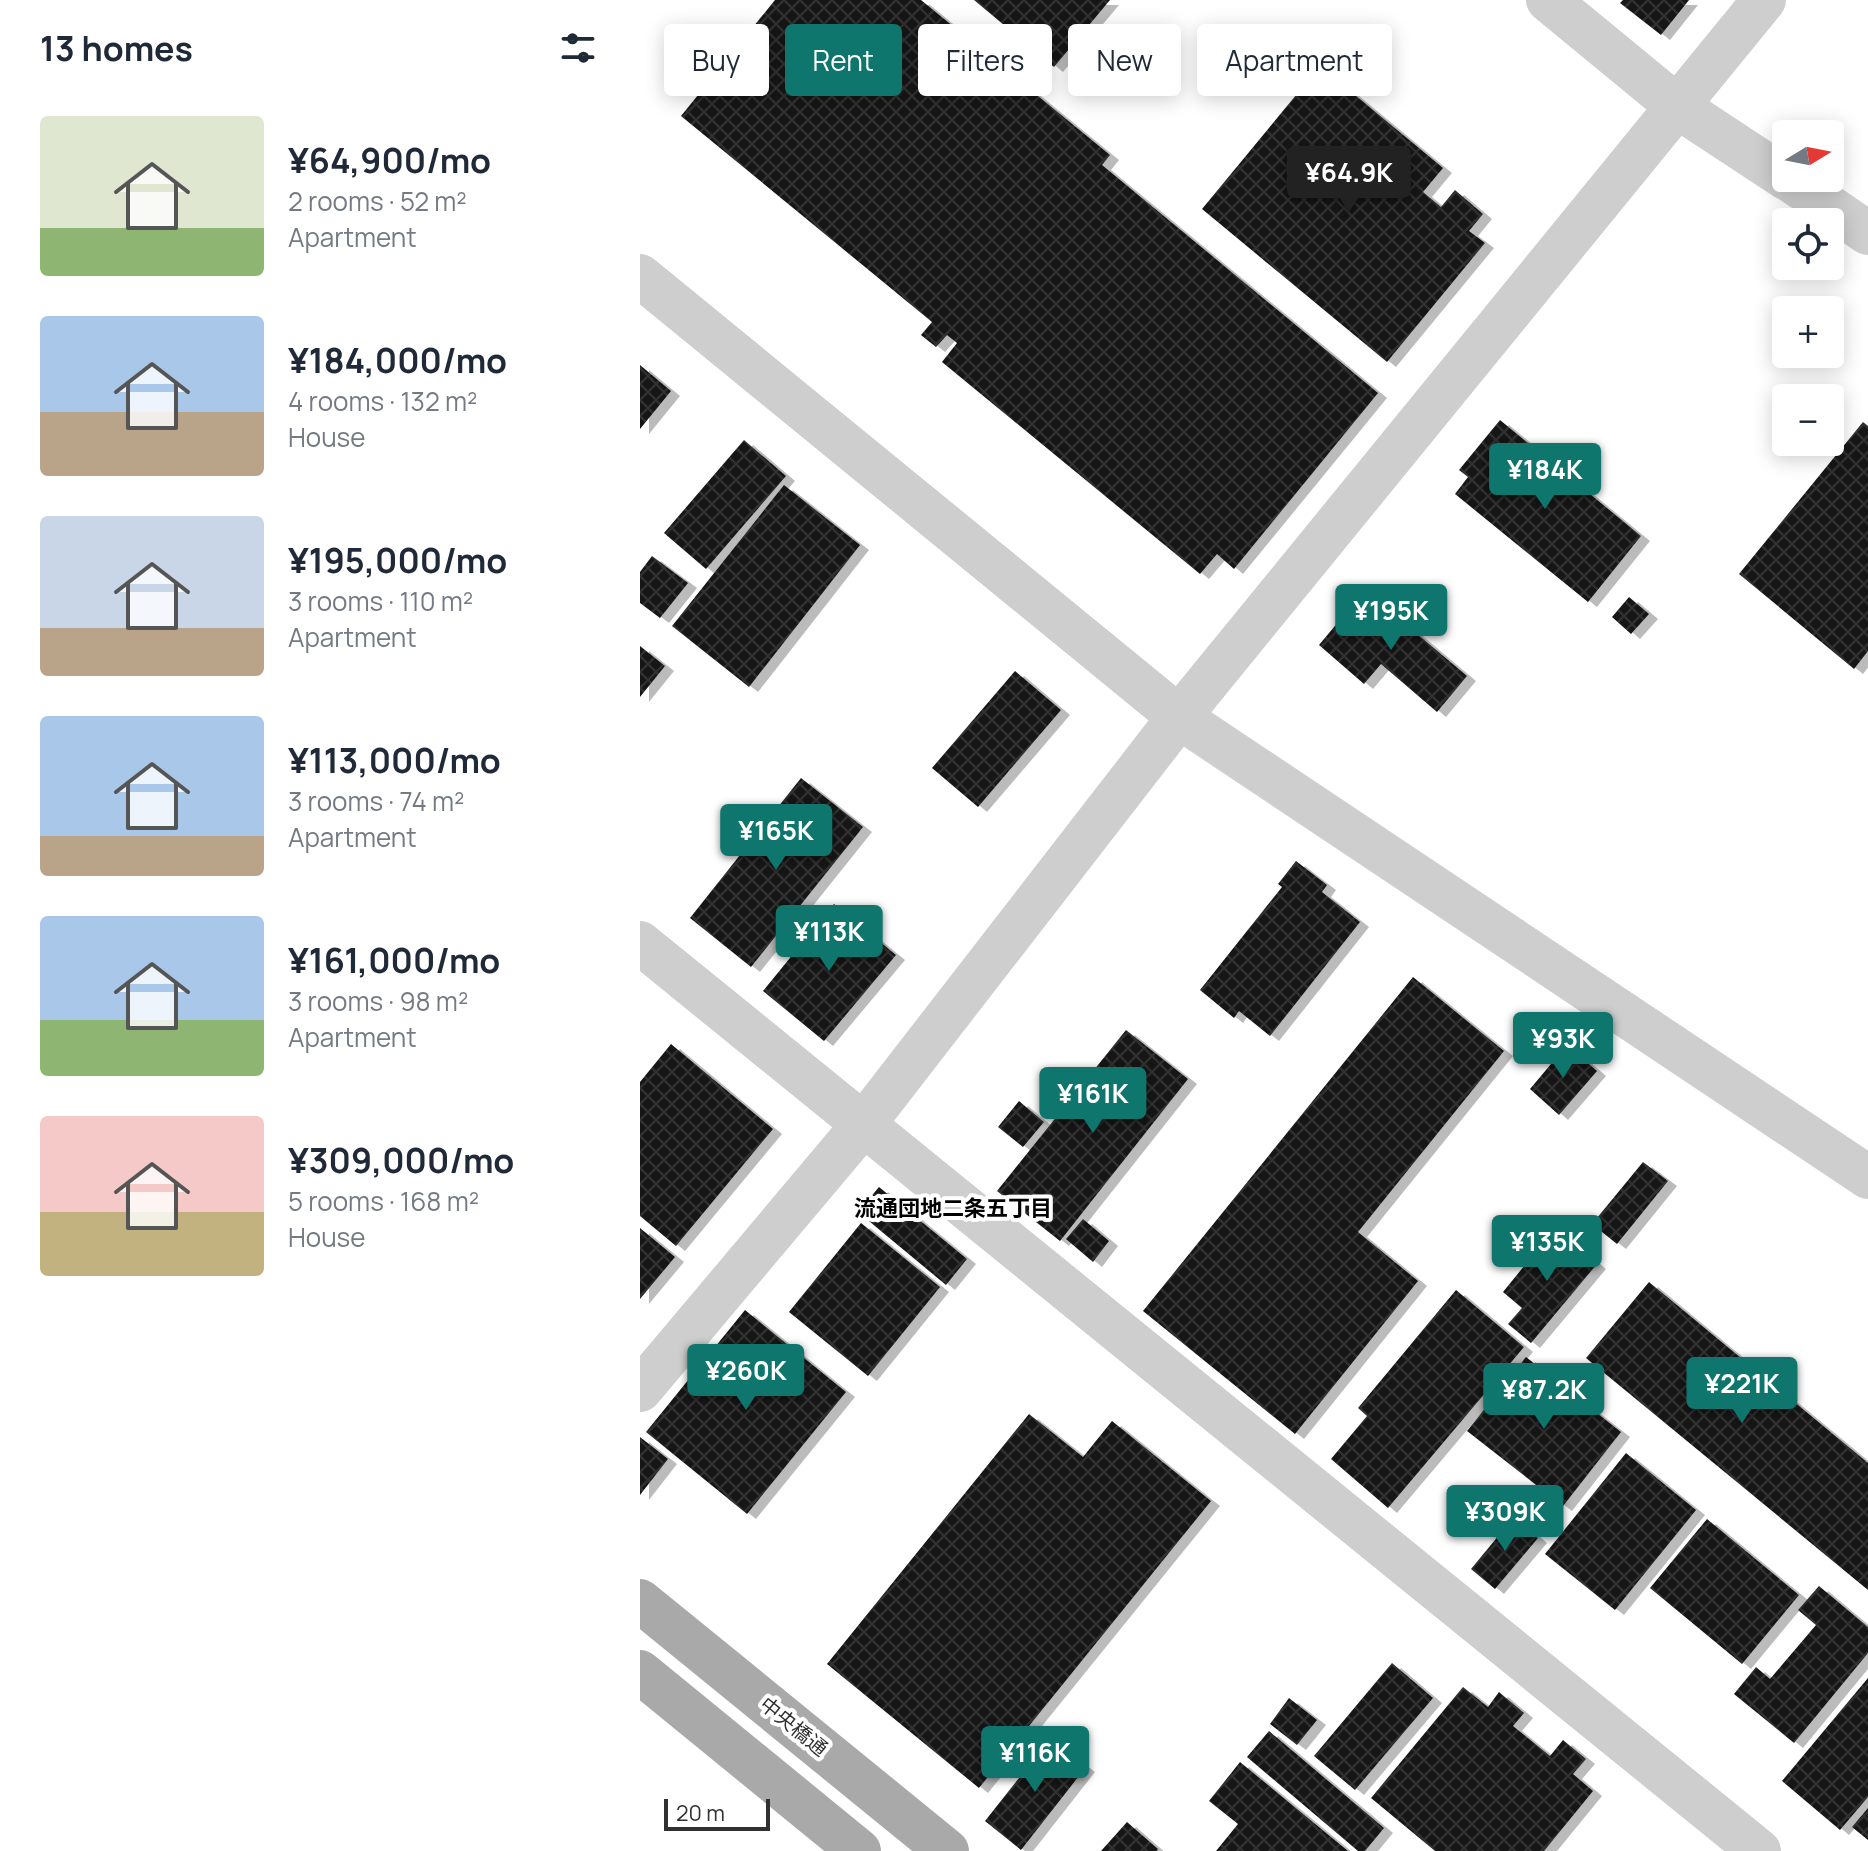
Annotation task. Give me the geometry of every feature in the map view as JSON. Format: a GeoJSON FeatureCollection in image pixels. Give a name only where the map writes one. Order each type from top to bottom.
{"type":"FeatureCollection","features":[{"type":"Feature","properties":{"kind":"main road","name":"中央橋通"},"geometry":{"type":"LineString","coordinates":[[640,1601],[947,1851]]}},
{"type":"Feature","properties":{"kind":"main road"},"geometry":{"type":"LineString","coordinates":[[640,1672],[859,1851]]}},
{"type":"Feature","properties":{"kind":"street"},"geometry":{"type":"LineString","coordinates":[[1548,0],[1678,107],[1772,169]]}},
{"type":"Feature","properties":{"kind":"street"},"geometry":{"type":"LineString","coordinates":[[640,1390],[863,1125],[1179,717],[1764,0]]}},
{"type":"Feature","properties":{"kind":"street"},"geometry":{"type":"LineString","coordinates":[[1807,192],[1868,233]]}},
{"type":"Feature","properties":{"kind":"street"},"geometry":{"type":"LineString","coordinates":[[640,276],[1179,717],[1868,1177]]}},
{"type":"Feature","properties":{"kind":"street"},"geometry":{"type":"LineString","coordinates":[[640,943],[1759,1851]]}},
{"type":"Feature","properties":{"kind":"building"},"geometry":{"type":"Polygon","coordinates":[[[775,0],[921,0],[950,24],[918,24],[918,96],[1038,96],[1110,155],[1102,165],[1378,393],[1234,569],[1217,554],[1200,574],[942,362],[957,343],[947,335],[936,347],[921,335],[932,322],[681,116],[697,96],[769,96],[769,24],[756,24],[775,0]]]}},
{"type":"Feature","properties":{"kind":"building"},"geometry":{"type":"Polygon","coordinates":[[[974,0],[1110,0],[1090,24],[1068,24],[1068,50],[1054,67],[1052,24],[1003,24],[974,0]]]}},
{"type":"Feature","properties":{"kind":"building"},"geometry":{"type":"Polygon","coordinates":[[[1623,0],[1689,0],[1661,35],[1620,3],[1623,0]]]}},
{"type":"Feature","properties":{"kind":"building"},"geometry":{"type":"Polygon","coordinates":[[[1295,96],[1356,96],[1443,168],[1423,192],[1441,207],[1455,190],[1483,214],[1469,231],[1485,243],[1387,362],[1202,209],[1295,96]]]}},
{"type":"Feature","properties":{"kind":"building"},"geometry":{"type":"Polygon","coordinates":[[[640,365],[671,391],[640,429],[640,365]]]}},
{"type":"Feature","properties":{"kind":"building"},"geometry":{"type":"Polygon","coordinates":[[[1500,420],[1641,536],[1588,602],[1455,494],[1468,477],[1459,470],[1500,420]]]}},
{"type":"Feature","properties":{"kind":"building"},"geometry":{"type":"Polygon","coordinates":[[[1863,422],[1868,426],[1868,651],[1854,669],[1739,574],[1835,456],[1844,456],[1844,445],[1863,422]]]}},
{"type":"Feature","properties":{"kind":"building"},"geometry":{"type":"Polygon","coordinates":[[[744,440],[786,476],[706,569],[664,533],[744,440]]]}},
{"type":"Feature","properties":{"kind":"building"},"geometry":{"type":"Polygon","coordinates":[[[784,485],[860,545],[749,687],[672,626],[784,485]]]}},
{"type":"Feature","properties":{"kind":"building"},"geometry":{"type":"Polygon","coordinates":[[[652,556],[688,583],[660,618],[640,603],[640,572],[652,556]]]}},
{"type":"Feature","properties":{"kind":"building"},"geometry":{"type":"Polygon","coordinates":[[[1365,590],[1467,676],[1437,712],[1381,664],[1364,684],[1319,645],[1365,590]]]}},
{"type":"Feature","properties":{"kind":"building"},"geometry":{"type":"Polygon","coordinates":[[[1629,597],[1649,614],[1631,634],[1612,617],[1629,597]]]}},
{"type":"Feature","properties":{"kind":"building"},"geometry":{"type":"Polygon","coordinates":[[[640,646],[665,666],[640,697],[640,646]]]}},
{"type":"Feature","properties":{"kind":"building"},"geometry":{"type":"Polygon","coordinates":[[[1015,671],[1061,710],[978,807],[932,768],[1015,671]]]}},
{"type":"Feature","properties":{"kind":"building"},"geometry":{"type":"Polygon","coordinates":[[[801,778],[863,827],[751,967],[690,918],[801,778]]]}},
{"type":"Feature","properties":{"kind":"building"},"geometry":{"type":"Polygon","coordinates":[[[1296,861],[1327,885],[1322,892],[1360,922],[1270,1036],[1239,1011],[1234,1018],[1200,990],[1282,887],[1278,884],[1296,861]]]}},
{"type":"Feature","properties":{"kind":"building"},"geometry":{"type":"Polygon","coordinates":[[[834,904],[896,955],[824,1041],[763,991],[834,904]]]}},
{"type":"Feature","properties":{"kind":"building"},"geometry":{"type":"Polygon","coordinates":[[[1413,977],[1504,1051],[1358,1232],[1418,1281],[1295,1434],[1143,1311],[1413,977]]]}},
{"type":"Feature","properties":{"kind":"building"},"geometry":{"type":"Polygon","coordinates":[[[1126,1030],[1188,1079],[1060,1241],[997,1191],[1126,1030]]]}},
{"type":"Feature","properties":{"kind":"building"},"geometry":{"type":"Polygon","coordinates":[[[671,1044],[773,1129],[676,1246],[640,1216],[640,1082],[671,1044]]]}},
{"type":"Feature","properties":{"kind":"building"},"geometry":{"type":"Polygon","coordinates":[[[1567,1045],[1597,1071],[1559,1115],[1530,1089],[1567,1045]]]}},
{"type":"Feature","properties":{"kind":"building"},"geometry":{"type":"Polygon","coordinates":[[[1019,1101],[1044,1122],[1023,1147],[998,1127],[1019,1101]]]}},
{"type":"Feature","properties":{"kind":"building"},"geometry":{"type":"Polygon","coordinates":[[[1643,1162],[1668,1181],[1617,1244],[1592,1224],[1643,1162]]]}},
{"type":"Feature","properties":{"kind":"building"},"geometry":{"type":"Polygon","coordinates":[[[879,1187],[967,1259],[946,1285],[858,1212],[879,1187]]]}},
{"type":"Feature","properties":{"kind":"building"},"geometry":{"type":"Polygon","coordinates":[[[1083,1219],[1109,1241],[1093,1262],[1066,1239],[1083,1219]]]}},
{"type":"Feature","properties":{"kind":"building"},"geometry":{"type":"Polygon","coordinates":[[[861,1223],[940,1287],[868,1376],[789,1312],[861,1223]]]}},
{"type":"Feature","properties":{"kind":"building"},"geometry":{"type":"Polygon","coordinates":[[[640,1228],[675,1257],[640,1299],[640,1228]]]}},
{"type":"Feature","properties":{"kind":"building"},"geometry":{"type":"Polygon","coordinates":[[[1555,1228],[1597,1264],[1531,1343],[1508,1324],[1522,1308],[1503,1292],[1555,1228]]]}},
{"type":"Feature","properties":{"kind":"building"},"geometry":{"type":"Polygon","coordinates":[[[1649,1282],[1868,1463],[1868,1590],[1586,1358],[1649,1282]]]}},
{"type":"Feature","properties":{"kind":"building"},"geometry":{"type":"Polygon","coordinates":[[[1456,1290],[1524,1347],[1388,1508],[1331,1459],[1367,1416],[1358,1408],[1456,1290]]]}},
{"type":"Feature","properties":{"kind":"building"},"geometry":{"type":"Polygon","coordinates":[[[745,1310],[846,1392],[747,1514],[646,1432],[745,1310]]]}},
{"type":"Feature","properties":{"kind":"building"},"geometry":{"type":"Polygon","coordinates":[[[1526,1357],[1621,1432],[1563,1506],[1467,1431],[1526,1357]]]}},
{"type":"Feature","properties":{"kind":"building"},"geometry":{"type":"Polygon","coordinates":[[[1029,1414],[1083,1457],[1112,1421],[1211,1501],[979,1788],[827,1664],[1029,1414]]]}},
{"type":"Feature","properties":{"kind":"building"},"geometry":{"type":"Polygon","coordinates":[[[640,1437],[668,1459],[640,1495],[640,1437]]]}},
{"type":"Feature","properties":{"kind":"building"},"geometry":{"type":"Polygon","coordinates":[[[1626,1453],[1696,1510],[1615,1610],[1545,1554],[1626,1453]]]}},
{"type":"Feature","properties":{"kind":"building"},"geometry":{"type":"Polygon","coordinates":[[[1514,1517],[1538,1538],[1495,1589],[1471,1569],[1514,1517]]]}},
{"type":"Feature","properties":{"kind":"building"},"geometry":{"type":"Polygon","coordinates":[[[1707,1519],[1799,1595],[1742,1664],[1650,1588],[1707,1519]]]}},
{"type":"Feature","properties":{"kind":"building"},"geometry":{"type":"Polygon","coordinates":[[[1819,1586],[1868,1627],[1868,1653],[1794,1743],[1734,1694],[1756,1667],[1770,1679],[1816,1625],[1798,1610],[1819,1586]]]}},
{"type":"Feature","properties":{"kind":"building"},"geometry":{"type":"Polygon","coordinates":[[[1392,1663],[1433,1698],[1355,1790],[1314,1756],[1392,1663]]]}},
{"type":"Feature","properties":{"kind":"building"},"geometry":{"type":"Polygon","coordinates":[[[1868,1678],[1868,1797],[1840,1830],[1782,1781],[1868,1678]]]}},
{"type":"Feature","properties":{"kind":"building"},"geometry":{"type":"Polygon","coordinates":[[[1463,1687],[1488,1707],[1499,1692],[1524,1713],[1513,1726],[1550,1756],[1563,1740],[1586,1759],[1573,1774],[1593,1791],[1544,1851],[1435,1851],[1371,1798],[1463,1687]]]}},
{"type":"Feature","properties":{"kind":"building"},"geometry":{"type":"Polygon","coordinates":[[[1289,1698],[1317,1720],[1297,1745],[1270,1724],[1289,1698]]]}},
{"type":"Feature","properties":{"kind":"building"},"geometry":{"type":"Polygon","coordinates":[[[1269,1731],[1384,1828],[1365,1851],[1358,1851],[1247,1757],[1269,1731]]]}},
{"type":"Feature","properties":{"kind":"building"},"geometry":{"type":"Polygon","coordinates":[[[1050,1739],[1086,1767],[1021,1850],[985,1821],[1050,1739]]]}},
{"type":"Feature","properties":{"kind":"building"},"geometry":{"type":"Polygon","coordinates":[[[1240,1762],[1348,1851],[1216,1851],[1238,1824],[1209,1801],[1240,1762]]]}},
{"type":"Feature","properties":{"kind":"building"},"geometry":{"type":"Polygon","coordinates":[[[1868,1808],[1868,1840],[1852,1827],[1868,1808]]]}},
{"type":"Feature","properties":{"kind":"building"},"geometry":{"type":"Polygon","coordinates":[[[1127,1822],[1158,1849],[1157,1851],[1101,1851],[1127,1822]]]}},
{"type":"Feature","properties":{"kind":"district","name":"流通団地二条五丁目"},"geometry":{"type":"Point","coordinates":[953,1208]}}]}
